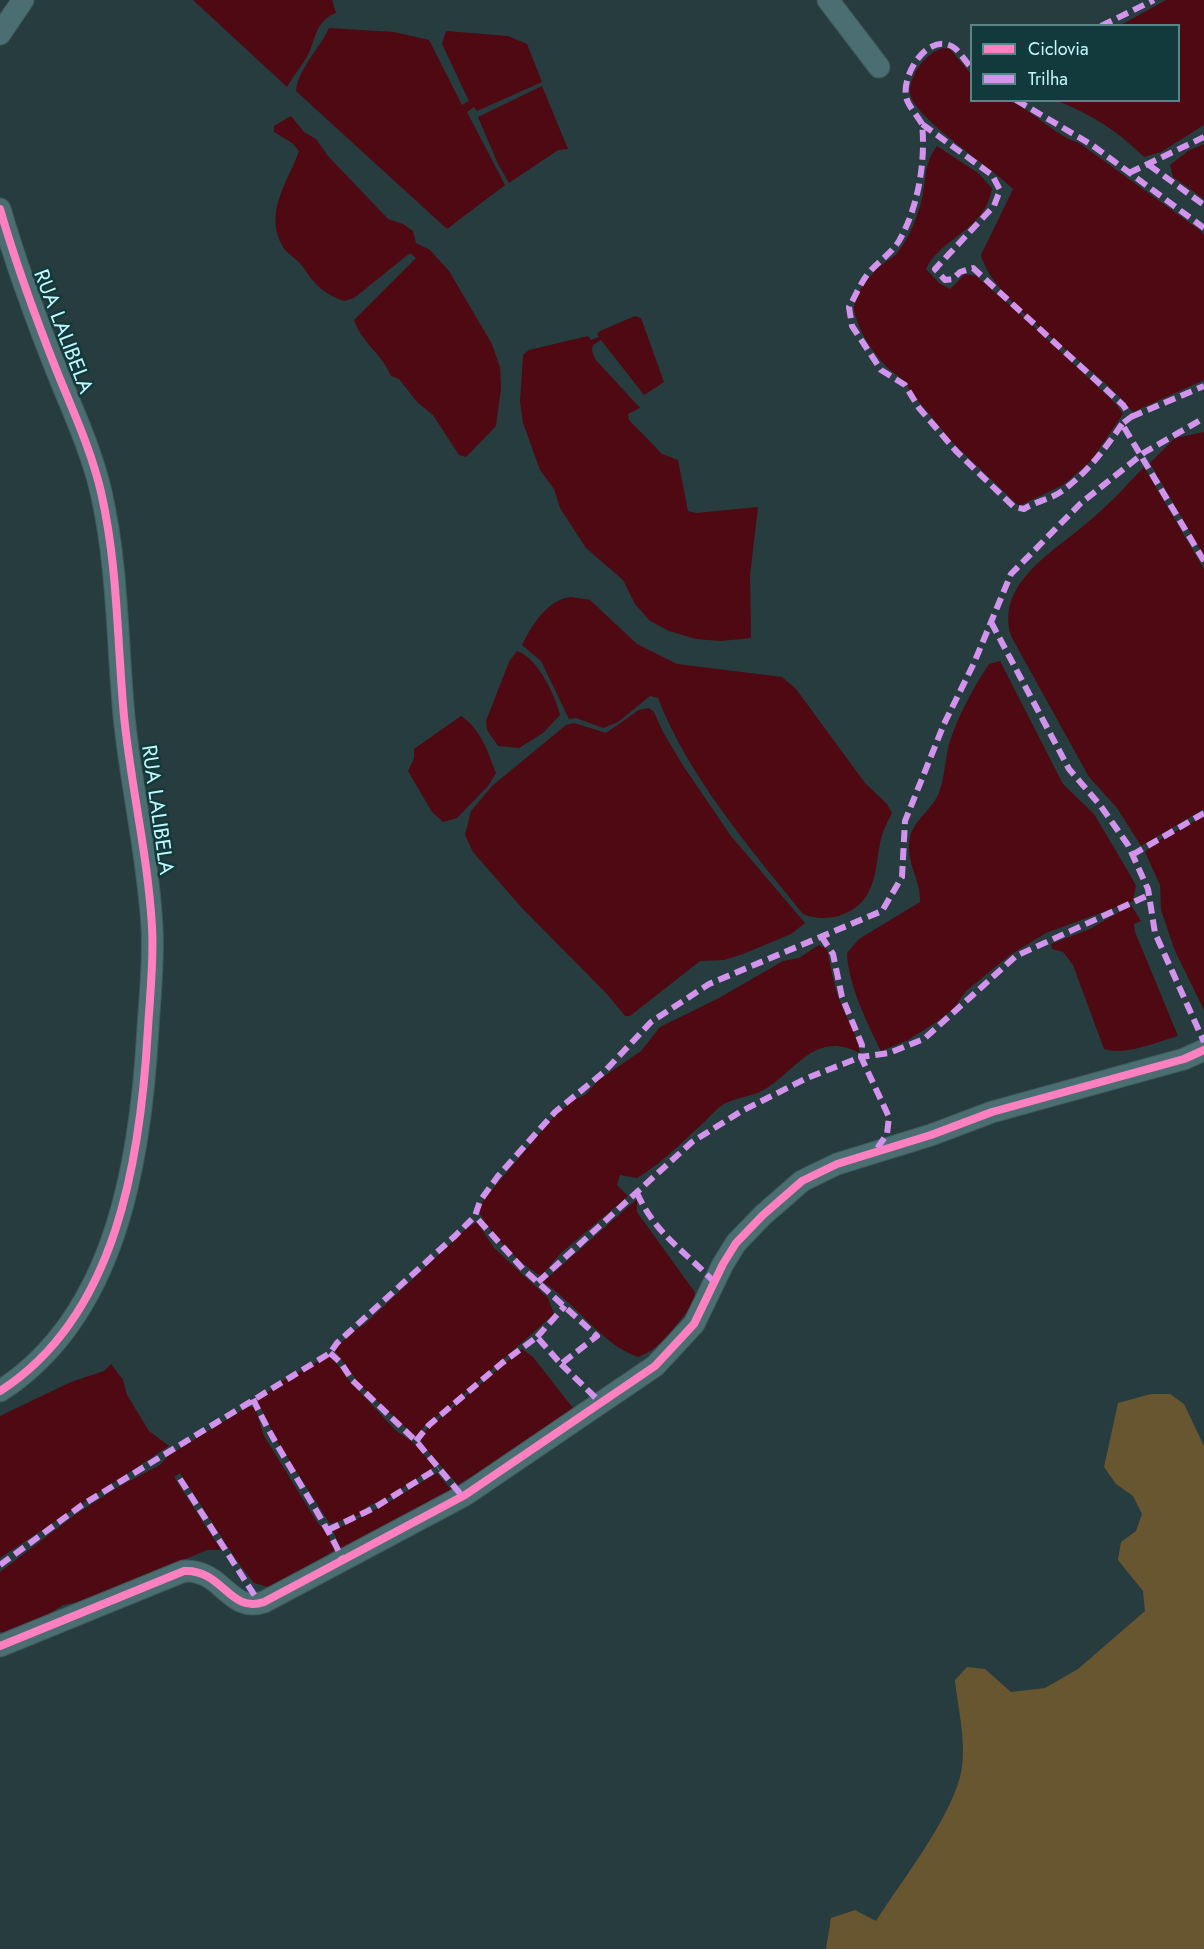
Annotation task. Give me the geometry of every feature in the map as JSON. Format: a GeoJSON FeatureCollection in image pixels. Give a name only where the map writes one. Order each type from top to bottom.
{"type":"FeatureCollection","features":[{"type":"Feature","properties":{"kind":"street"},"geometry":{"type":"LineString","coordinates":[[0,34],[23,0]]}},
{"type":"Feature","properties":{"kind":"street"},"geometry":{"type":"LineString","coordinates":[[828,0],[879,67]]}},
{"type":"Feature","properties":{"kind":"street","name":"RUA LALIBELA"},"geometry":{"type":"LineString","coordinates":[[0,209],[25,289],[91,456],[101,494],[113,555],[125,720],[145,846],[152,931],[145,1093],[132,1168],[106,1253],[92,1286],[53,1346],[30,1369],[0,1391]]}},
{"type":"Feature","properties":{"kind":"street"},"geometry":{"type":"LineString","coordinates":[[0,1646],[184,1572],[206,1574],[243,1604],[253,1605],[264,1602],[309,1576],[383,1541],[465,1495],[656,1365],[694,1324],[723,1264],[736,1243],[763,1215],[802,1181],[837,1164],[931,1135],[992,1112],[1184,1059],[1204,1050]]}},
{"type":"Feature","properties":{"kind":"shaded area"},"geometry":{"type":"Polygon","coordinates":[[[193,0],[332,0],[336,13],[320,25],[308,55],[287,87],[193,0]]]}},
{"type":"Feature","properties":{"kind":"shaded area"},"geometry":{"type":"Polygon","coordinates":[[[1166,0],[1204,0],[1204,125],[1161,152],[1144,157],[1104,125],[1060,102],[1180,102],[1180,24],[1123,24],[1166,0]]]}},
{"type":"Feature","properties":{"kind":"shaded area"},"geometry":{"type":"Polygon","coordinates":[[[329,28],[394,32],[429,40],[462,105],[469,101],[442,44],[446,31],[508,36],[527,44],[542,82],[477,111],[474,107],[467,112],[505,185],[447,229],[296,91],[305,67],[329,28]]]}},
{"type":"Feature","properties":{"kind":"shaded area"},"geometry":{"type":"Polygon","coordinates":[[[939,49],[950,49],[970,73],[970,102],[1011,102],[1023,108],[1060,134],[1079,143],[1201,231],[1204,235],[1204,380],[1133,412],[1117,394],[1049,336],[1006,295],[990,275],[981,255],[1013,189],[925,116],[914,103],[910,93],[918,67],[939,49]]]}},
{"type":"Feature","properties":{"kind":"shaded area"},"geometry":{"type":"Polygon","coordinates":[[[542,86],[568,149],[558,150],[509,183],[498,164],[478,117],[542,86]]]}},
{"type":"Feature","properties":{"kind":"shaded area"},"geometry":{"type":"Polygon","coordinates":[[[291,116],[304,132],[316,139],[328,156],[388,219],[403,224],[413,231],[416,243],[430,250],[449,271],[492,344],[500,367],[501,388],[496,426],[466,457],[459,455],[433,415],[417,402],[399,379],[391,376],[383,361],[357,328],[354,320],[416,258],[410,253],[354,298],[344,301],[320,288],[301,264],[283,247],[277,234],[276,210],[299,151],[292,143],[274,132],[274,126],[291,116]]]}},
{"type":"Feature","properties":{"kind":"shaded area"},"geometry":{"type":"Polygon","coordinates":[[[1204,144],[1204,199],[1173,177],[1170,165],[1188,151],[1204,144]]]}},
{"type":"Feature","properties":{"kind":"shaded area"},"geometry":{"type":"Polygon","coordinates":[[[937,146],[978,173],[992,188],[981,214],[933,258],[926,269],[939,283],[950,289],[965,274],[976,276],[1027,320],[1116,404],[1123,414],[1091,461],[1063,485],[1019,506],[952,442],[904,381],[878,357],[868,344],[855,314],[855,300],[862,286],[878,268],[896,255],[910,233],[921,201],[928,163],[937,146]]]}},
{"type":"Feature","properties":{"kind":"shaded area"},"geometry":{"type":"Polygon","coordinates":[[[635,316],[641,318],[664,382],[644,395],[601,340],[593,345],[595,359],[640,408],[628,414],[629,420],[662,454],[678,460],[688,511],[696,513],[758,507],[750,575],[751,638],[721,641],[696,639],[669,631],[650,621],[635,604],[623,580],[586,548],[560,508],[554,489],[540,470],[523,423],[520,402],[523,355],[529,350],[588,336],[591,340],[599,337],[597,334],[600,331],[635,316]]]}},
{"type":"Feature","properties":{"kind":"shaded area"},"geometry":{"type":"Polygon","coordinates":[[[1204,432],[1204,556],[1150,463],[1175,438],[1204,432]]]}},
{"type":"Feature","properties":{"kind":"shaded area"},"geometry":{"type":"Polygon","coordinates":[[[1144,467],[1204,569],[1204,809],[1141,846],[1117,808],[1089,777],[1011,636],[1008,617],[1012,600],[1020,584],[1031,570],[1103,509],[1144,467]]]}},
{"type":"Feature","properties":{"kind":"shaded area"},"geometry":{"type":"Polygon","coordinates":[[[571,597],[590,600],[637,644],[677,664],[782,677],[796,689],[865,783],[887,804],[892,813],[882,836],[876,871],[870,889],[858,905],[850,911],[832,917],[812,917],[803,914],[722,811],[686,756],[658,698],[650,696],[618,722],[603,728],[576,718],[569,719],[541,661],[522,645],[531,629],[548,608],[571,597]]]}},
{"type":"Feature","properties":{"kind":"shaded area"},"geometry":{"type":"Polygon","coordinates":[[[517,651],[525,655],[539,669],[550,688],[560,715],[543,733],[519,748],[498,746],[487,730],[486,721],[509,662],[517,651]]]}},
{"type":"Feature","properties":{"kind":"shaded area"},"geometry":{"type":"Polygon","coordinates":[[[1000,661],[1063,784],[1094,814],[1129,873],[1136,886],[1133,901],[1046,933],[1010,955],[966,991],[954,1008],[938,1021],[908,1040],[881,1051],[864,1016],[851,977],[847,953],[859,939],[920,902],[919,888],[909,848],[912,832],[940,791],[951,738],[968,700],[989,664],[1000,661]]]}},
{"type":"Feature","properties":{"kind":"shaded area"},"geometry":{"type":"Polygon","coordinates":[[[649,708],[654,712],[684,767],[731,836],[805,923],[791,934],[743,954],[724,960],[700,961],[630,1016],[625,1016],[607,994],[521,907],[473,852],[465,835],[471,811],[492,786],[566,725],[574,723],[606,733],[639,710],[649,708]]]}},
{"type":"Feature","properties":{"kind":"shaded area"},"geometry":{"type":"Polygon","coordinates":[[[461,716],[479,735],[496,773],[488,786],[457,818],[443,822],[432,812],[408,771],[414,758],[414,749],[461,716]]]}},
{"type":"Feature","properties":{"kind":"shaded area"},"geometry":{"type":"Polygon","coordinates":[[[1204,816],[1204,1010],[1175,951],[1161,910],[1160,885],[1145,852],[1154,843],[1204,816]]]}},
{"type":"Feature","properties":{"kind":"shaded area"},"geometry":{"type":"Polygon","coordinates":[[[1131,905],[1141,921],[1134,924],[1135,932],[1178,1036],[1141,1047],[1112,1051],[1104,1049],[1073,965],[1063,952],[1052,949],[1051,944],[1090,929],[1131,905]]]}},
{"type":"Feature","properties":{"kind":"shaded area"},"geometry":{"type":"Polygon","coordinates":[[[819,945],[827,949],[836,991],[855,1034],[860,1053],[844,1047],[831,1046],[819,1049],[765,1089],[723,1105],[655,1166],[637,1178],[620,1175],[617,1185],[628,1196],[561,1253],[541,1276],[505,1246],[488,1227],[478,1209],[555,1115],[575,1099],[585,1095],[600,1079],[641,1051],[660,1027],[719,998],[783,961],[799,958],[819,945]]]}},
{"type":"Feature","properties":{"kind":"shaded area"},"geometry":{"type":"Polygon","coordinates":[[[637,1199],[637,1212],[694,1291],[697,1301],[664,1340],[638,1357],[612,1343],[543,1282],[637,1199]]]}},
{"type":"Feature","properties":{"kind":"shaded area"},"geometry":{"type":"Polygon","coordinates":[[[477,1222],[494,1248],[548,1298],[554,1314],[445,1411],[426,1424],[416,1437],[362,1387],[334,1350],[467,1228],[477,1222]]]}},
{"type":"Feature","properties":{"kind":"shaded area"},"geometry":{"type":"Polygon","coordinates":[[[522,1349],[533,1357],[576,1412],[458,1485],[426,1449],[420,1438],[428,1428],[522,1349]]]}},
{"type":"Feature","properties":{"kind":"shaded area"},"geometry":{"type":"Polygon","coordinates":[[[330,1355],[349,1380],[395,1430],[415,1444],[434,1467],[388,1498],[368,1506],[359,1515],[330,1524],[277,1441],[257,1400],[281,1382],[330,1355]]]}},
{"type":"Feature","properties":{"kind":"shaded area"},"geometry":{"type":"Polygon","coordinates":[[[111,1364],[123,1380],[127,1395],[149,1431],[169,1446],[0,1558],[0,1416],[71,1382],[104,1371],[111,1364]]]}},
{"type":"Feature","properties":{"kind":"shaded area"},"geometry":{"type":"Polygon","coordinates":[[[1151,1394],[1170,1394],[1184,1404],[1204,1446],[1204,1949],[826,1949],[831,1918],[855,1910],[876,1921],[945,1814],[960,1777],[963,1753],[955,1680],[967,1667],[985,1669],[1011,1692],[1045,1688],[1078,1669],[1145,1611],[1143,1591],[1118,1560],[1121,1542],[1136,1531],[1142,1514],[1133,1496],[1116,1484],[1104,1467],[1118,1403],[1151,1394]]]}},
{"type":"Feature","properties":{"kind":"shaded area"},"geometry":{"type":"Polygon","coordinates":[[[247,1407],[255,1407],[264,1436],[317,1522],[328,1534],[335,1550],[284,1582],[268,1587],[254,1583],[237,1561],[180,1473],[174,1477],[221,1550],[207,1550],[88,1600],[63,1605],[33,1624],[6,1635],[0,1632],[0,1572],[76,1514],[118,1487],[160,1465],[168,1456],[247,1407]]]}},
{"type":"Feature","properties":{"kind":"shaded area"},"geometry":{"type":"Polygon","coordinates":[[[437,1473],[451,1490],[342,1551],[333,1531],[384,1505],[437,1473]]]}},
{"type":"Feature","properties":{"kind":"marked path"},"geometry":{"type":"LineString","coordinates":[[1105,24],[1154,0]]}},
{"type":"Feature","properties":{"kind":"marked path"},"geometry":{"type":"LineString","coordinates":[[922,124],[910,107],[906,96],[908,77],[919,58],[926,50],[935,45],[944,44],[956,49],[970,66]]}},
{"type":"Feature","properties":{"kind":"marked path"},"geometry":{"type":"LineString","coordinates":[[1019,102],[1092,145],[1204,228]]}},
{"type":"Feature","properties":{"kind":"marked path"},"geometry":{"type":"LineString","coordinates":[[1122,424],[1095,460],[1062,491],[1024,509],[1014,507],[956,451],[919,408],[905,385],[881,370],[852,326],[849,307],[867,275],[895,246],[906,228],[919,184],[923,153],[922,124],[992,175],[1000,190],[994,206],[935,269],[945,280],[953,279],[960,272],[973,268],[1123,405],[1131,417],[1122,424],[1204,561]]}},
{"type":"Feature","properties":{"kind":"marked path"},"geometry":{"type":"LineString","coordinates":[[1129,173],[1204,137]]}},
{"type":"Feature","properties":{"kind":"marked path"},"geometry":{"type":"LineString","coordinates":[[1149,165],[1204,205]]}},
{"type":"Feature","properties":{"kind":"marked path"},"geometry":{"type":"LineString","coordinates":[[1131,417],[1204,386]]}},
{"type":"Feature","properties":{"kind":"marked path"},"geometry":{"type":"LineString","coordinates":[[0,1565],[82,1505],[330,1353],[337,1343],[475,1216],[480,1201],[498,1176],[555,1112],[604,1072],[651,1022],[709,984],[882,911],[902,877],[905,821],[944,724],[974,663],[1011,574],[1081,503],[1145,452],[1204,418]]}},
{"type":"Feature","properties":{"kind":"marked path"},"geometry":{"type":"LineString","coordinates":[[991,622],[1069,769],[1100,805],[1128,845],[1148,889],[1155,933],[1204,1042]]}},
{"type":"Feature","properties":{"kind":"marked path"},"geometry":{"type":"LineString","coordinates":[[1132,855],[1204,813]]}},
{"type":"Feature","properties":{"kind":"marked path"},"geometry":{"type":"LineString","coordinates":[[821,936],[833,954],[842,997],[862,1045],[861,1057],[889,1053],[924,1039],[1016,956],[1149,895]]}},
{"type":"Feature","properties":{"kind":"marked path"},"geometry":{"type":"LineString","coordinates":[[538,1282],[692,1142],[740,1112],[807,1078],[861,1057],[889,1117],[887,1134],[874,1153]]}},
{"type":"Feature","properties":{"kind":"marked path"},"geometry":{"type":"LineString","coordinates":[[637,1193],[662,1231],[714,1282]]}},
{"type":"Feature","properties":{"kind":"marked path"},"geometry":{"type":"LineString","coordinates":[[416,1441],[429,1425],[502,1363],[537,1337],[561,1364],[597,1336],[523,1269],[475,1216]]}},
{"type":"Feature","properties":{"kind":"marked path"},"geometry":{"type":"LineString","coordinates":[[537,1337],[565,1306]]}},
{"type":"Feature","properties":{"kind":"marked path"},"geometry":{"type":"LineString","coordinates":[[330,1353],[341,1363],[352,1380],[416,1441],[463,1497]]}},
{"type":"Feature","properties":{"kind":"marked path"},"geometry":{"type":"LineString","coordinates":[[561,1364],[600,1402]]}},
{"type":"Feature","properties":{"kind":"marked path"},"geometry":{"type":"LineString","coordinates":[[253,1399],[343,1560]]}},
{"type":"Feature","properties":{"kind":"marked path"},"geometry":{"type":"LineString","coordinates":[[328,1530],[374,1508],[438,1468]]}},
{"type":"Feature","properties":{"kind":"marked path"},"geometry":{"type":"LineString","coordinates":[[180,1479],[260,1604]]}},
{"type":"Feature","properties":{"kind":"cycle path"},"geometry":{"type":"LineString","coordinates":[[0,209],[26,290],[87,445],[107,520],[124,716],[147,874],[152,927],[151,978],[139,1128],[116,1229],[97,1277],[72,1320],[40,1359],[0,1391]]}},
{"type":"Feature","properties":{"kind":"cycle path"},"geometry":{"type":"LineString","coordinates":[[0,1646],[184,1571],[197,1572],[208,1577],[242,1602],[252,1604],[264,1602],[465,1495],[655,1366],[694,1324],[723,1264],[736,1243],[763,1215],[802,1181],[837,1164],[931,1135],[992,1112],[1184,1059],[1204,1050]]}}]}
